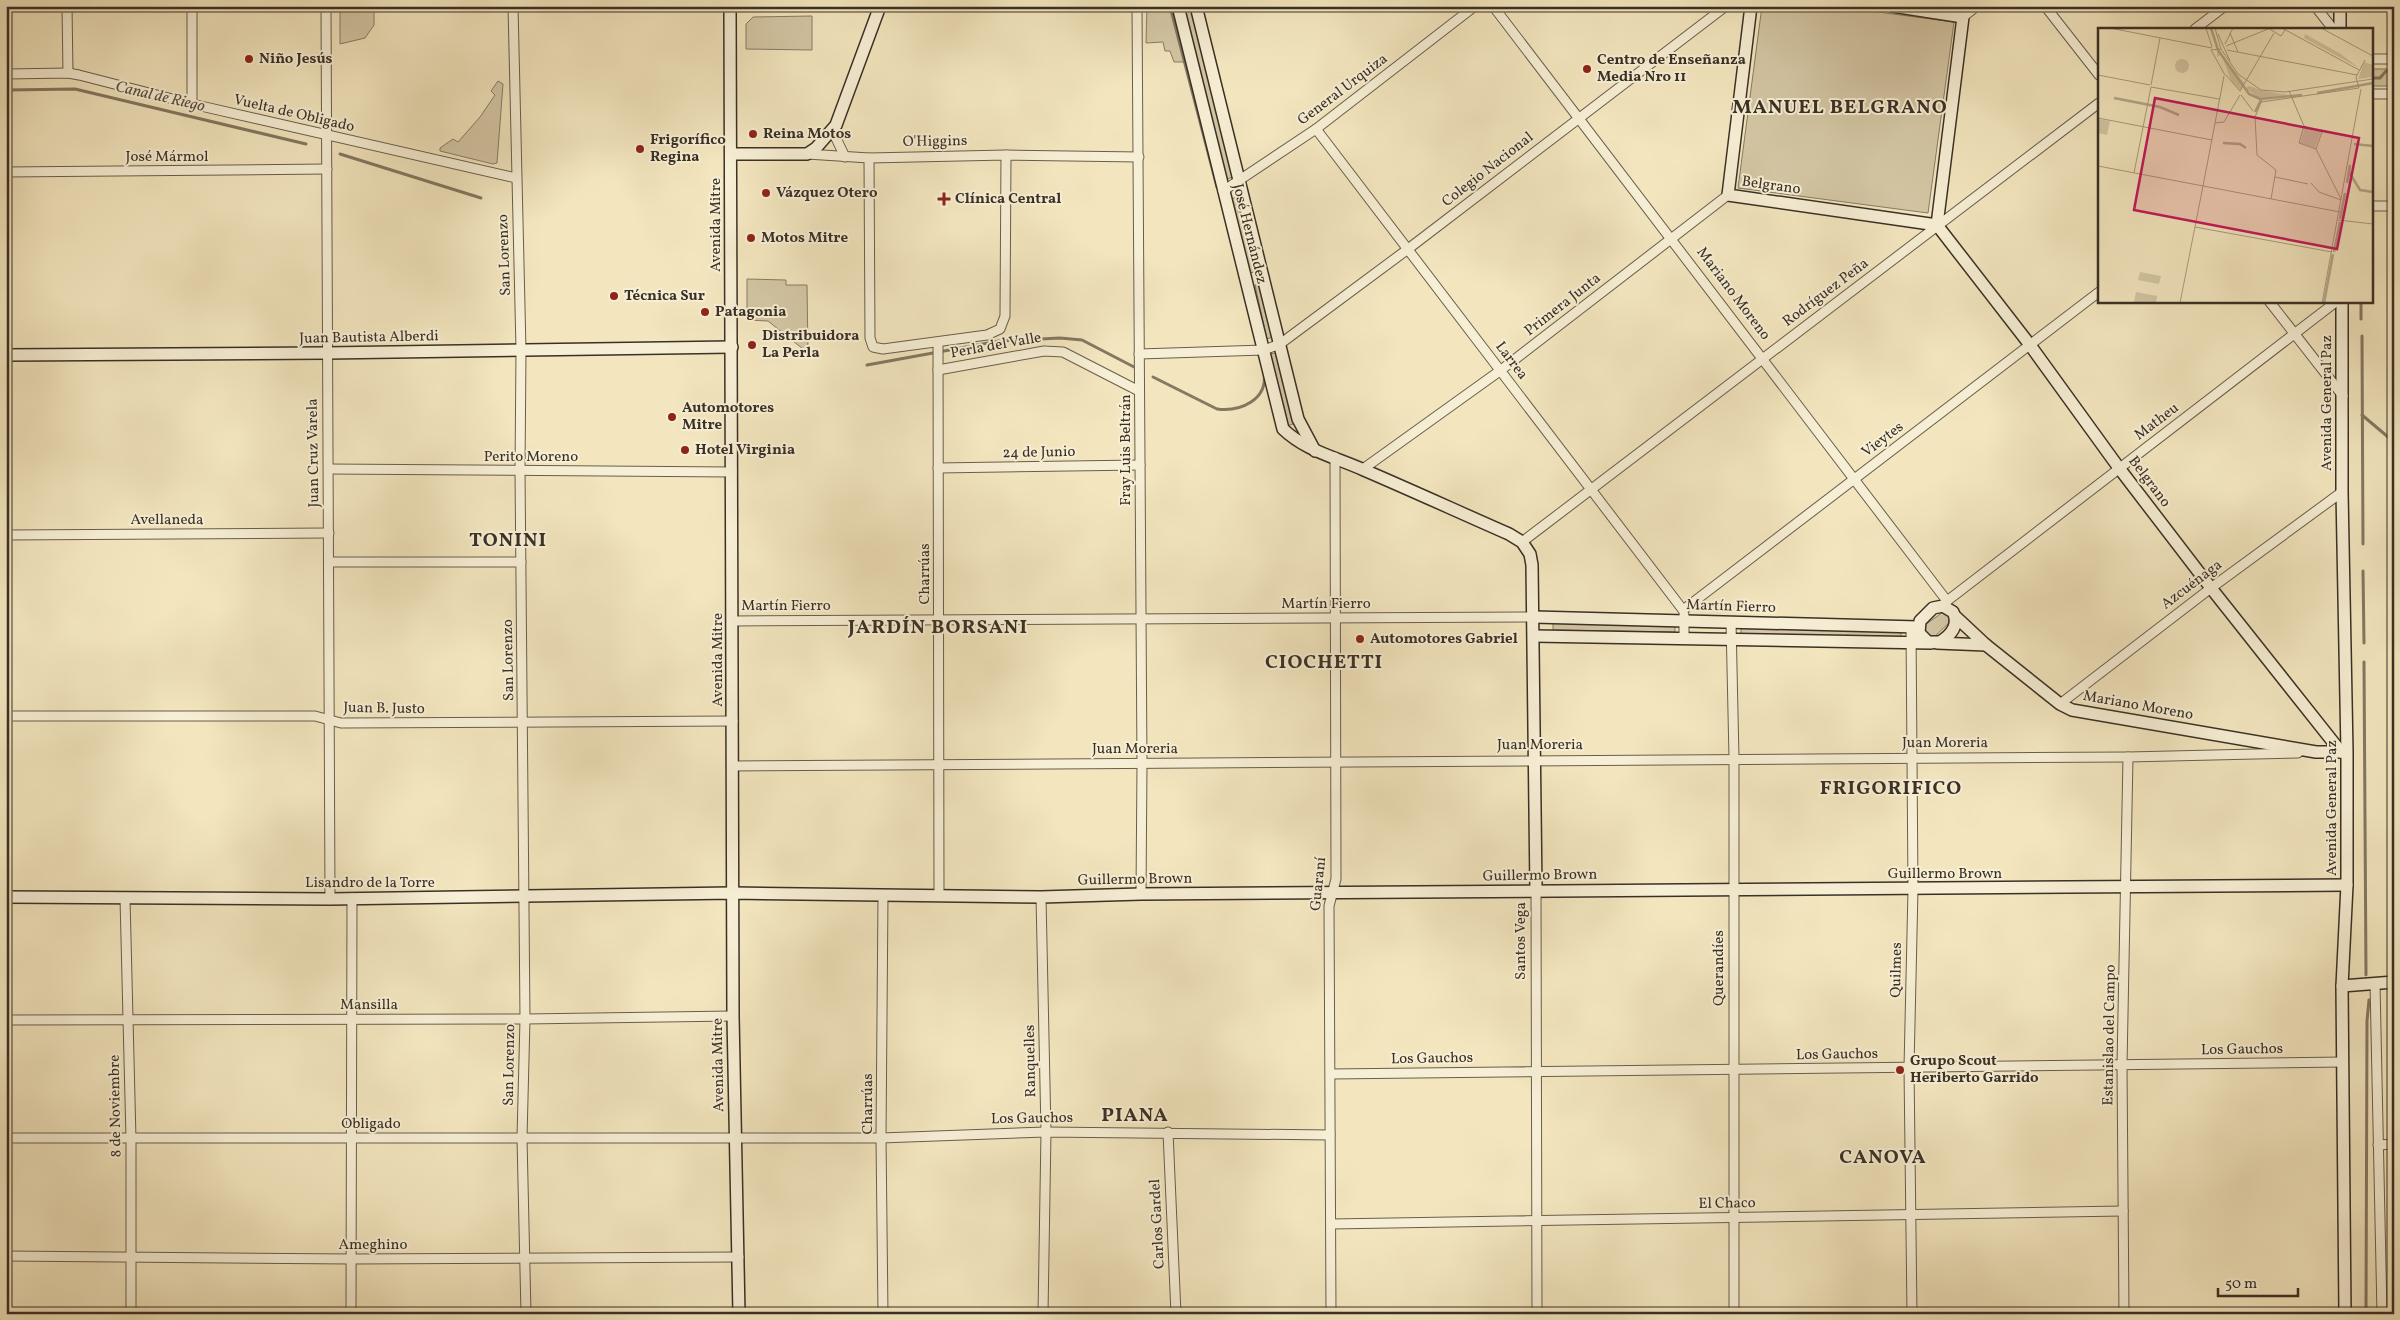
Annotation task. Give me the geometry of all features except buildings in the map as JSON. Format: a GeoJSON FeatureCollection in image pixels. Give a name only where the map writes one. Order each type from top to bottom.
{"type":"FeatureCollection","features":[{"type":"Feature","properties":{"kind":"street"},"geometry":{"type":"LineString","coordinates":[[66,6],[68,73]]}},
{"type":"Feature","properties":{"kind":"street"},"geometry":{"type":"LineString","coordinates":[[192,6],[192,104]]}},
{"type":"Feature","properties":{"kind":"street","name":"Juan Cruz Varela"},"geometry":{"type":"LineString","coordinates":[[326,6],[326,354],[330,562],[328,719],[330,899]]}},
{"type":"Feature","properties":{"kind":"street","name":"San Lorenzo"},"geometry":{"type":"LineString","coordinates":[[513,6],[521,350],[520,471],[525,1019],[522,1138],[526,1314]]}},
{"type":"Feature","properties":{"kind":"street","name":"Avenida Mitre"},"geometry":{"type":"LineString","coordinates":[[730,6],[733,1016],[739,1314]]}},
{"type":"Feature","properties":{"kind":"street"},"geometry":{"type":"LineString","coordinates":[[844,157],[835,136],[836,125],[880,6]]}},
{"type":"Feature","properties":{"kind":"street","name":"Fray Luis Beltrán"},"geometry":{"type":"LineString","coordinates":[[1137,6],[1142,764],[1141,894]]}},
{"type":"Feature","properties":{"kind":"street","name":"José Hernández"},"geometry":{"type":"LineString","coordinates":[[1178,6],[1283,429],[1297,442],[1316,452],[1363,469],[1509,534],[1522,542]]}},
{"type":"Feature","properties":{"kind":"street","name":"José Hernández"},"geometry":{"type":"LineString","coordinates":[[1196,6],[1298,419],[1316,452]]}},
{"type":"Feature","properties":{"kind":"street","name":"General Urquiza"},"geometry":{"type":"LineString","coordinates":[[1223,191],[1316,129],[1475,6]]}},
{"type":"Feature","properties":{"kind":"street","name":"Mariano Moreno"},"geometry":{"type":"LineString","coordinates":[[1493,6],[1672,238],[1947,604]]}},
{"type":"Feature","properties":{"kind":"street","name":"Colegio Nacional"},"geometry":{"type":"LineString","coordinates":[[1140,354],[1264,350],[1280,344],[1408,249],[1726,6]]}},
{"type":"Feature","properties":{"kind":"street","name":"Belgrano"},"geometry":{"type":"LineString","coordinates":[[1751,6],[1728,195],[1937,225],[2030,345],[2119,468],[2211,588],[2344,752]]}},
{"type":"Feature","properties":{"kind":"street"},"geometry":{"type":"LineString","coordinates":[[1892,6],[1963,17]]}},
{"type":"Feature","properties":{"kind":"street"},"geometry":{"type":"LineString","coordinates":[[1937,225],[1963,17],[1977,6]]}},
{"type":"Feature","properties":{"kind":"street"},"geometry":{"type":"LineString","coordinates":[[2046,6],[2098,74]]}},
{"type":"Feature","properties":{"kind":"street"},"geometry":{"type":"LineString","coordinates":[[2196,28],[2225,6]]}},
{"type":"Feature","properties":{"kind":"street"},"geometry":{"type":"LineString","coordinates":[[2315,6],[2332,28]]}},
{"type":"Feature","properties":{"kind":"street"},"geometry":{"type":"LineString","coordinates":[[2340,6],[2340,28]]}},
{"type":"Feature","properties":{"kind":"street"},"geometry":{"type":"LineString","coordinates":[[2372,59],[2394,59]]}},
{"type":"Feature","properties":{"kind":"street","name":"Vuelta de Obligado"},"geometry":{"type":"LineString","coordinates":[[6,74],[68,73],[327,136],[516,178]]}},
{"type":"Feature","properties":{"kind":"street"},"geometry":{"type":"LineString","coordinates":[[2372,94],[2394,94]]}},
{"type":"Feature","properties":{"kind":"street","name":"Rodríguez Peña"},"geometry":{"type":"LineString","coordinates":[[1522,542],[2098,103]]}},
{"type":"Feature","properties":{"kind":"street"},"geometry":{"type":"LineString","coordinates":[[807,154],[816,148],[836,125]]}},
{"type":"Feature","properties":{"kind":"street","name":"Larrea"},"geometry":{"type":"LineString","coordinates":[[1316,129],[1592,490],[1684,615]]}},
{"type":"Feature","properties":{"kind":"street","name":"O'Higgins"},"geometry":{"type":"LineString","coordinates":[[731,154],[807,154],[869,158],[1006,155],[1139,157]]}},
{"type":"Feature","properties":{"kind":"street","name":"Perla del Valle"},"geometry":{"type":"LineString","coordinates":[[869,158],[870,338],[873,347],[883,349],[987,335],[1000,329],[1005,316],[1006,155]]}},
{"type":"Feature","properties":{"kind":"street","name":"José Mármol"},"geometry":{"type":"LineString","coordinates":[[6,172],[327,169]]}},
{"type":"Feature","properties":{"kind":"street","name":"Primera Junta"},"geometry":{"type":"LineString","coordinates":[[1363,469],[1501,370],[1728,195]]}},
{"type":"Feature","properties":{"kind":"street"},"geometry":{"type":"LineString","coordinates":[[2372,206],[2394,206]]}},
{"type":"Feature","properties":{"kind":"street"},"geometry":{"type":"LineString","coordinates":[[1246,282],[1264,277]]}},
{"type":"Feature","properties":{"kind":"street","name":"Vieytes"},"geometry":{"type":"LineString","coordinates":[[1684,615],[1854,479],[2098,293]]}},
{"type":"Feature","properties":{"kind":"street"},"geometry":{"type":"LineString","coordinates":[[2270,302],[2342,396]]}},
{"type":"Feature","properties":{"kind":"street","name":"Matheu"},"geometry":{"type":"LineString","coordinates":[[1947,604],[2119,468],[2336,302]]}},
{"type":"Feature","properties":{"kind":"street","name":"Avenida General Paz"},"geometry":{"type":"LineString","coordinates":[[2342,302],[2344,752],[2347,885],[2342,986],[2345,1314]]}},
{"type":"Feature","properties":{"kind":"street","name":"Charrúas"},"geometry":{"type":"LineString","coordinates":[[938,343],[938,895]]}},
{"type":"Feature","properties":{"kind":"street","name":"Juan Bautista Alberdi"},"geometry":{"type":"LineString","coordinates":[[6,355],[326,354],[732,348]]}},
{"type":"Feature","properties":{"kind":"street","name":"Perla del Valle"},"geometry":{"type":"LineString","coordinates":[[938,366],[1044,351],[1063,352],[1140,391]]}},
{"type":"Feature","properties":{"kind":"street","name":"Guaraní"},"geometry":{"type":"LineString","coordinates":[[1331,1314],[1329,906],[1336,879],[1334,457]]}},
{"type":"Feature","properties":{"kind":"street","name":"24 de Junio"},"geometry":{"type":"LineString","coordinates":[[938,468],[1140,465]]}},
{"type":"Feature","properties":{"kind":"street","name":"Perito Moreno"},"geometry":{"type":"LineString","coordinates":[[329,469],[732,472]]}},
{"type":"Feature","properties":{"kind":"street","name":"Azcuénaga"},"geometry":{"type":"LineString","coordinates":[[2060,704],[2211,588],[2342,492]]}},
{"type":"Feature","properties":{"kind":"street","name":"Avellaneda"},"geometry":{"type":"LineString","coordinates":[[6,535],[329,533]]}},
{"type":"Feature","properties":{"kind":"street","name":"Santos Vega"},"geometry":{"type":"LineString","coordinates":[[1522,542],[1530,554],[1534,617],[1537,1314]]}},
{"type":"Feature","properties":{"kind":"street"},"geometry":{"type":"LineString","coordinates":[[330,562],[521,562]]}},
{"type":"Feature","properties":{"kind":"street"},"geometry":{"type":"LineString","coordinates":[[1947,604],[1956,617],[1954,629],[1934,643],[1922,638],[1915,627],[1931,609],[1947,604]]}},
{"type":"Feature","properties":{"kind":"street"},"geometry":{"type":"LineString","coordinates":[[1684,615],[1684,638]]}},
{"type":"Feature","properties":{"kind":"street","name":"Martín Fierro"},"geometry":{"type":"LineString","coordinates":[[733,621],[939,622],[1684,615],[1731,622],[1915,627]]}},
{"type":"Feature","properties":{"kind":"street","name":"Mariano Moreno"},"geometry":{"type":"LineString","coordinates":[[1956,617],[1986,645],[2060,704],[2072,710],[2316,752]]}},
{"type":"Feature","properties":{"kind":"street","name":"Querandíes"},"geometry":{"type":"LineString","coordinates":[[1731,622],[1734,758],[1732,1070],[1734,1314]]}},
{"type":"Feature","properties":{"kind":"street","name":"Quilmes"},"geometry":{"type":"LineString","coordinates":[[1912,1314],[1909,1068],[1912,889],[1911,643],[1915,627]]}},
{"type":"Feature","properties":{"kind":"street","name":"Martín Fierro"},"geometry":{"type":"LineString","coordinates":[[1534,636],[1732,638],[1986,645]]}},
{"type":"Feature","properties":{"kind":"street","name":"Juan B. Justo"},"geometry":{"type":"LineString","coordinates":[[6,716],[316,716],[341,723],[733,721]]}},
{"type":"Feature","properties":{"kind":"street","name":"Juan Moreria"},"geometry":{"type":"LineString","coordinates":[[733,766],[1734,758],[2128,757],[2344,752]]}},
{"type":"Feature","properties":{"kind":"street","name":"Estanislao del Campo"},"geometry":{"type":"LineString","coordinates":[[2124,1314],[2122,1066],[2127,887],[2128,757]]}},
{"type":"Feature","properties":{"kind":"street","name":"Guillermo Brown"},"geometry":{"type":"LineString","coordinates":[[733,893],[1040,897],[1141,894],[2347,885]]}},
{"type":"Feature","properties":{"kind":"street","name":"Lisandro de la Torre"},"geometry":{"type":"LineString","coordinates":[[6,897],[330,899],[733,893]]}},
{"type":"Feature","properties":{"kind":"street","name":"Charrúas"},"geometry":{"type":"LineString","coordinates":[[883,1314],[881,1138],[884,895]]}},
{"type":"Feature","properties":{"kind":"street","name":"Ranquelles"},"geometry":{"type":"LineString","coordinates":[[1040,897],[1046,1132],[1043,1314]]}},
{"type":"Feature","properties":{"kind":"street","name":"8 de Noviembre"},"geometry":{"type":"LineString","coordinates":[[125,898],[131,1139],[131,1314]]}},
{"type":"Feature","properties":{"kind":"street"},"geometry":{"type":"LineString","coordinates":[[351,1314],[353,1138],[352,898]]}},
{"type":"Feature","properties":{"kind":"street"},"geometry":{"type":"LineString","coordinates":[[2342,986],[2394,982]]}},
{"type":"Feature","properties":{"kind":"street"},"geometry":{"type":"LineString","coordinates":[[2375,984],[2382,1314]]}},
{"type":"Feature","properties":{"kind":"street","name":"Mansilla"},"geometry":{"type":"LineString","coordinates":[[6,1020],[525,1019],[733,1016]]}},
{"type":"Feature","properties":{"kind":"street","name":"Los Gauchos"},"geometry":{"type":"LineString","coordinates":[[1331,1074],[2343,1062]]}},
{"type":"Feature","properties":{"kind":"street","name":"Los Gauchos"},"geometry":{"type":"LineString","coordinates":[[735,1136],[881,1138],[1046,1132],[1330,1135]]}},
{"type":"Feature","properties":{"kind":"street","name":"Carlos Gardel"},"geometry":{"type":"LineString","coordinates":[[1168,1132],[1176,1314]]}},
{"type":"Feature","properties":{"kind":"street","name":"Obligado"},"geometry":{"type":"LineString","coordinates":[[6,1138],[735,1136]]}},
{"type":"Feature","properties":{"kind":"street"},"geometry":{"type":"LineString","coordinates":[[2378,1145],[2394,1144]]}},
{"type":"Feature","properties":{"kind":"street","name":"El Chaco"},"geometry":{"type":"LineString","coordinates":[[1331,1224],[1536,1222],[2123,1210]]}},
{"type":"Feature","properties":{"kind":"street","name":"Ameghino"},"geometry":{"type":"LineString","coordinates":[[6,1256],[351,1259],[526,1257],[739,1258]]}},
{"type":"Feature","properties":{"kind":"shaded area"},"geometry":{"type":"Polygon","coordinates":[[[340,6],[374,6],[374,25],[365,38],[340,44],[340,6]]]}},
{"type":"Feature","properties":{"kind":"shaded area"},"geometry":{"type":"Polygon","coordinates":[[[1147,6],[1171,6],[1184,62],[1174,62],[1170,51],[1165,51],[1163,42],[1146,43],[1147,6]]]}},
{"type":"Feature","properties":{"kind":"shaded area"},"geometry":{"type":"Polygon","coordinates":[[[1182,6],[1191,6],[1233,177],[1227,179],[1182,6]]]}},
{"type":"Feature","properties":{"kind":"shaded area"},"geometry":{"type":"Polygon","coordinates":[[[1762,6],[1832,6],[1954,22],[1928,213],[1738,188],[1762,6]]]}},
{"type":"Feature","properties":{"kind":"shaded area"},"geometry":{"type":"Polygon","coordinates":[[[812,16],[812,50],[746,49],[746,24],[753,17],[812,16]]]}},
{"type":"Feature","properties":{"kind":"shaded area"},"geometry":{"type":"Polygon","coordinates":[[[2372,69],[2394,69],[2394,86],[2372,86],[2372,69]]]}},
{"type":"Feature","properties":{"kind":"shaded area"},"geometry":{"type":"Polygon","coordinates":[[[498,81],[503,84],[497,163],[493,164],[440,151],[440,148],[453,139],[458,142],[480,117],[495,95],[491,91],[498,81]]]}},
{"type":"Feature","properties":{"kind":"shaded area"},"geometry":{"type":"Polygon","coordinates":[[[1237,197],[1255,272],[1249,273],[1231,199],[1237,197]]]}},
{"type":"Feature","properties":{"kind":"shaded area"},"geometry":{"type":"Polygon","coordinates":[[[747,279],[786,280],[786,285],[807,285],[808,353],[768,321],[747,320],[747,279]]]}},
{"type":"Feature","properties":{"kind":"shaded area"},"geometry":{"type":"Polygon","coordinates":[[[1261,283],[1273,337],[1267,339],[1255,285],[1261,283]]]}},
{"type":"Feature","properties":{"kind":"shaded area"},"geometry":{"type":"Polygon","coordinates":[[[1276,353],[1293,424],[1287,426],[1269,354],[1276,353]]]}},
{"type":"Feature","properties":{"kind":"shaded area"},"geometry":{"type":"Polygon","coordinates":[[[1943,612],[1949,613],[1950,622],[1934,637],[1924,635],[1925,625],[1943,612]]]}},
{"type":"Feature","properties":{"kind":"shaded area"},"geometry":{"type":"Polygon","coordinates":[[[1553,623],[1675,625],[1675,632],[1553,630],[1553,623]]]}},
{"type":"Feature","properties":{"kind":"shaded area"},"geometry":{"type":"Polygon","coordinates":[[[1741,626],[1901,630],[1901,637],[1741,634],[1741,626]]]}},
{"type":"Feature","properties":{"kind":"waterway"},"geometry":{"type":"LineString","coordinates":[[1170,6],[1217,187]]}},
{"type":"Feature","properties":{"kind":"waterway"},"geometry":{"type":"LineString","coordinates":[[2372,78],[2380,78],[2386,71],[2394,71]]}},
{"type":"Feature","properties":{"kind":"waterway","name":"Canal de Riego"},"geometry":{"type":"LineString","coordinates":[[6,90],[75,89],[306,144]]}},
{"type":"Feature","properties":{"kind":"waterway","name":"Canal de Riego"},"geometry":{"type":"LineString","coordinates":[[340,154],[481,198]]}},
{"type":"Feature","properties":{"kind":"waterway"},"geometry":{"type":"LineString","coordinates":[[2361,302],[2361,319]]}},
{"type":"Feature","properties":{"kind":"waterway"},"geometry":{"type":"LineString","coordinates":[[2362,336],[2363,544]]}},
{"type":"Feature","properties":{"kind":"waterway"},"geometry":{"type":"LineString","coordinates":[[867,365],[999,341],[1060,338],[1082,340],[1136,368]]}},
{"type":"Feature","properties":{"kind":"waterway"},"geometry":{"type":"LineString","coordinates":[[1153,377],[1217,409],[1226,409],[1243,406],[1257,397],[1262,390],[1264,373]]}},
{"type":"Feature","properties":{"kind":"waterway"},"geometry":{"type":"LineString","coordinates":[[2362,415],[2394,442]]}},
{"type":"Feature","properties":{"kind":"waterway"},"geometry":{"type":"LineString","coordinates":[[2363,571],[2364,643]]}},
{"type":"Feature","properties":{"kind":"waterway"},"geometry":{"type":"LineString","coordinates":[[2364,662],[2366,975]]}},
{"type":"Feature","properties":{"kind":"waterway"},"geometry":{"type":"LineString","coordinates":[[2366,1314],[2367,1021],[2369,1000]]}},
{"type":"Feature","properties":{"kind":"place","name":"Niño Jesús"},"geometry":{"type":"Point","coordinates":[249,59]}},
{"type":"Feature","properties":{"kind":"place","name":"Centro de Enseñanza Media Nro 11"},"geometry":{"type":"Point","coordinates":[1587,69]}},
{"type":"Feature","properties":{"kind":"place","name":"Reina Motos"},"geometry":{"type":"Point","coordinates":[753,134]}},
{"type":"Feature","properties":{"kind":"place","name":"Frigorífico Regina"},"geometry":{"type":"Point","coordinates":[640,149]}},
{"type":"Feature","properties":{"kind":"place","name":"Vázquez Otero"},"geometry":{"type":"Point","coordinates":[766,193]}},
{"type":"Feature","properties":{"kind":"place","name":"Clínica Central"},"geometry":{"type":"Point","coordinates":[944,199]}},
{"type":"Feature","properties":{"kind":"place","name":"Motos Mitre"},"geometry":{"type":"Point","coordinates":[751,238]}},
{"type":"Feature","properties":{"kind":"place","name":"Técnica Sur"},"geometry":{"type":"Point","coordinates":[614,296]}},
{"type":"Feature","properties":{"kind":"place","name":"Patagonia"},"geometry":{"type":"Point","coordinates":[705,312]}},
{"type":"Feature","properties":{"kind":"place","name":"Distribuidora La Perla"},"geometry":{"type":"Point","coordinates":[752,345]}},
{"type":"Feature","properties":{"kind":"place","name":"Automotores Mitre"},"geometry":{"type":"Point","coordinates":[672,417]}},
{"type":"Feature","properties":{"kind":"place","name":"Hotel Virginia"},"geometry":{"type":"Point","coordinates":[685,450]}},
{"type":"Feature","properties":{"kind":"place","name":"Automotores Gabriel"},"geometry":{"type":"Point","coordinates":[1360,639]}},
{"type":"Feature","properties":{"kind":"place","name":"Grupo Scout Heriberto Garrido"},"geometry":{"type":"Point","coordinates":[1900,1070]}},
{"type":"Feature","properties":{"kind":"district","name":"MANUEL BELGRANO"},"geometry":{"type":"Point","coordinates":[1840,108]}},
{"type":"Feature","properties":{"kind":"district","name":"TONINI"},"geometry":{"type":"Point","coordinates":[508,541]}},
{"type":"Feature","properties":{"kind":"district","name":"JARDÍN BORSANI"},"geometry":{"type":"Point","coordinates":[938,628]}},
{"type":"Feature","properties":{"kind":"district","name":"CIOCHETTI"},"geometry":{"type":"Point","coordinates":[1324,663]}},
{"type":"Feature","properties":{"kind":"district","name":"FRIGORIFICO"},"geometry":{"type":"Point","coordinates":[1891,789]}},
{"type":"Feature","properties":{"kind":"district","name":"PIANA"},"geometry":{"type":"Point","coordinates":[1135,1116]}},
{"type":"Feature","properties":{"kind":"district","name":"CANOVA"},"geometry":{"type":"Point","coordinates":[1883,1158]}}]}
